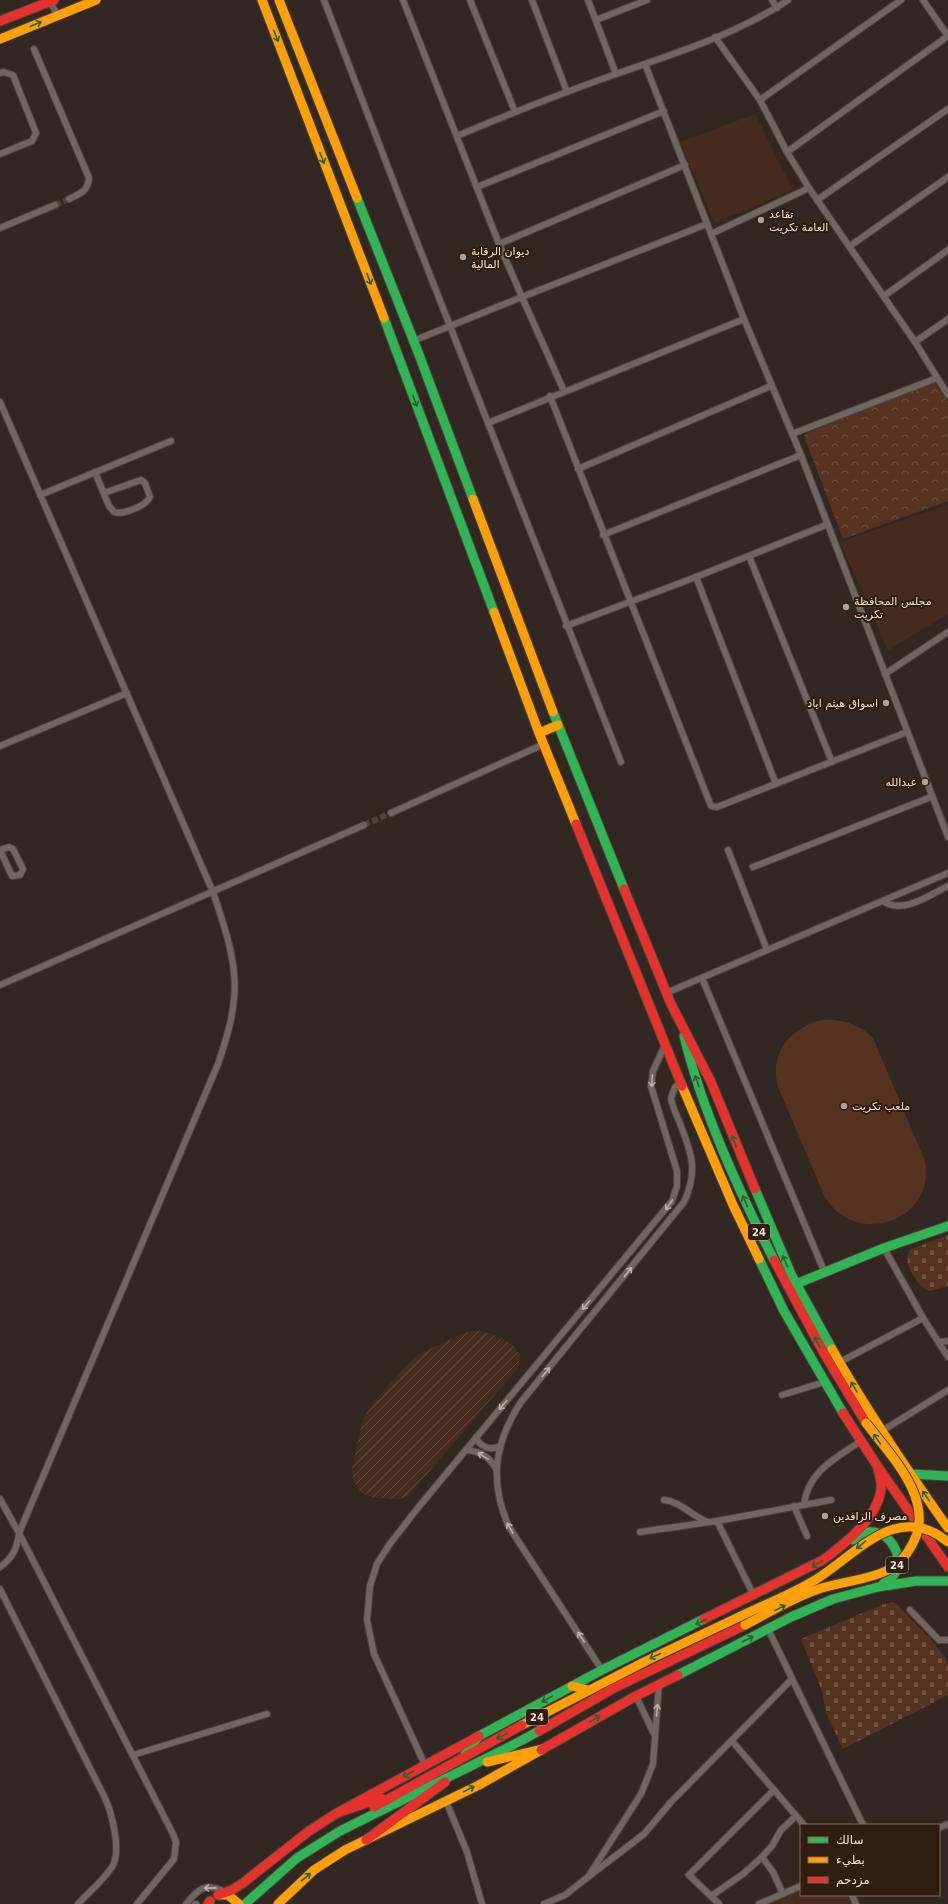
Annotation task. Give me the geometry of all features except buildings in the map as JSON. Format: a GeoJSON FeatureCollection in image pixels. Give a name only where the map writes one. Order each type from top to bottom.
{"type":"FeatureCollection","features":[{"type":"Feature","properties":{"kind":"main road"},"geometry":{"type":"LineString","coordinates":[[0,39],[96,0]]}},
{"type":"Feature","properties":{"kind":"main road"},"geometry":{"type":"LineString","coordinates":[[262,0],[395,347],[544,744],[681,1083],[750,1240],[784,1311],[825,1382],[878,1468],[948,1567]]}},
{"type":"Feature","properties":{"kind":"main road"},"geometry":{"type":"LineString","coordinates":[[279,0],[413,341],[558,725],[666,993],[707,1072],[740,1156],[796,1284],[840,1362],[882,1431],[948,1528]]}},
{"type":"Feature","properties":{"kind":"main road"},"geometry":{"type":"LineString","coordinates":[[0,21],[51,1]]}},
{"type":"Feature","properties":{"kind":"main road"},"geometry":{"type":"LineString","coordinates":[[540,733],[558,725]]}},
{"type":"Feature","properties":{"kind":"main road","name":"24"},"geometry":{"type":"LineString","coordinates":[[340,1830],[511,1746],[614,1688],[745,1624],[815,1591],[848,1580],[877,1575],[888,1570],[898,1563],[913,1544],[918,1533],[920,1521],[917,1500],[907,1482],[866,1423],[821,1349],[761,1236],[699,1087],[688,1054],[682,1026]]}},
{"type":"Feature","properties":{"kind":"main road"},"geometry":{"type":"LineString","coordinates":[[796,1284],[884,1248],[948,1226]]}},
{"type":"Feature","properties":{"kind":"main road"},"geometry":{"type":"LineString","coordinates":[[836,1552],[857,1530],[879,1499],[881,1484],[878,1468]]}},
{"type":"Feature","properties":{"kind":"main road"},"geometry":{"type":"LineString","coordinates":[[911,1474],[948,1476]]}},
{"type":"Feature","properties":{"kind":"main road","name":"24"},"geometry":{"type":"LineString","coordinates":[[245,1904],[258,1891],[302,1855],[397,1793],[588,1690],[816,1579],[836,1566],[874,1536],[888,1530],[912,1527],[933,1532],[948,1542]]}},
{"type":"Feature","properties":{"kind":"main road"},"geometry":{"type":"LineString","coordinates":[[209,1903],[228,1897],[295,1841],[337,1813],[602,1670],[810,1568],[864,1532],[878,1532],[891,1541],[898,1555],[899,1565],[894,1577],[884,1584],[812,1608],[636,1696],[479,1785],[334,1856],[314,1870],[278,1904]]}},
{"type":"Feature","properties":{"kind":"main road"},"geometry":{"type":"LineString","coordinates":[[868,1589],[916,1581],[948,1581]]}},
{"type":"Feature","properties":{"kind":"main road"},"geometry":{"type":"LineString","coordinates":[[572,1686],[588,1690]]}},
{"type":"Feature","properties":{"kind":"main road"},"geometry":{"type":"LineString","coordinates":[[462,1758],[479,1736]]}},
{"type":"Feature","properties":{"kind":"main road"},"geometry":{"type":"LineString","coordinates":[[466,1768],[543,1748]]}},
{"type":"Feature","properties":{"kind":"main road"},"geometry":{"type":"LineString","coordinates":[[366,1840],[430,1795],[454,1774]]}},
{"type":"Feature","properties":{"kind":"main road"},"geometry":{"type":"LineString","coordinates":[[337,1813],[397,1793]]}},
{"type":"Feature","properties":{"kind":"street"},"geometry":{"type":"LineString","coordinates":[[324,0],[566,626],[621,762]]}},
{"type":"Feature","properties":{"kind":"street"},"geometry":{"type":"LineString","coordinates":[[403,0],[499,244],[564,391]]}},
{"type":"Feature","properties":{"kind":"street"},"geometry":{"type":"LineString","coordinates":[[470,0],[515,112]]}},
{"type":"Feature","properties":{"kind":"street"},"geometry":{"type":"LineString","coordinates":[[532,0],[567,92]]}},
{"type":"Feature","properties":{"kind":"street"},"geometry":{"type":"LineString","coordinates":[[588,0],[616,74]]}},
{"type":"Feature","properties":{"kind":"street"},"geometry":{"type":"LineString","coordinates":[[596,20],[647,0]]}},
{"type":"Feature","properties":{"kind":"street"},"geometry":{"type":"LineString","coordinates":[[772,0],[777,8]]}},
{"type":"Feature","properties":{"kind":"street"},"geometry":{"type":"LineString","coordinates":[[457,136],[567,92],[715,37],[777,8],[788,0]]}},
{"type":"Feature","properties":{"kind":"street"},"geometry":{"type":"LineString","coordinates":[[760,100],[901,0]]}},
{"type":"Feature","properties":{"kind":"street"},"geometry":{"type":"LineString","coordinates":[[787,152],[948,36],[923,0]]}},
{"type":"Feature","properties":{"kind":"street"},"geometry":{"type":"LineString","coordinates":[[51,1],[58,16]]}},
{"type":"Feature","properties":{"kind":"street"},"geometry":{"type":"LineString","coordinates":[[715,37],[760,100],[787,152],[809,188],[884,296],[947,392]]}},
{"type":"Feature","properties":{"kind":"street"},"geometry":{"type":"LineString","coordinates":[[34,48],[89,178],[88,185],[84,192],[69,199]]}},
{"type":"Feature","properties":{"kind":"street"},"geometry":{"type":"LineString","coordinates":[[645,64],[744,319],[801,455],[826,525],[885,674],[931,797],[948,837]]}},
{"type":"Feature","properties":{"kind":"street"},"geometry":{"type":"LineString","coordinates":[[0,73],[4,72],[13,75],[36,133],[32,141],[0,154]]}},
{"type":"Feature","properties":{"kind":"street"},"geometry":{"type":"LineString","coordinates":[[817,200],[948,108]]}},
{"type":"Feature","properties":{"kind":"street"},"geometry":{"type":"LineString","coordinates":[[477,187],[664,111]]}},
{"type":"Feature","properties":{"kind":"street"},"geometry":{"type":"LineString","coordinates":[[499,244],[685,165]]}},
{"type":"Feature","properties":{"kind":"street"},"geometry":{"type":"LineString","coordinates":[[850,246],[948,177]]}},
{"type":"Feature","properties":{"kind":"street"},"geometry":{"type":"LineString","coordinates":[[711,234],[809,188]]}},
{"type":"Feature","properties":{"kind":"street"},"geometry":{"type":"LineString","coordinates":[[0,228],[55,205]]}},
{"type":"Feature","properties":{"kind":"street"},"geometry":{"type":"LineString","coordinates":[[413,341],[707,224]]}},
{"type":"Feature","properties":{"kind":"street"},"geometry":{"type":"LineString","coordinates":[[884,296],[948,250]]}},
{"type":"Feature","properties":{"kind":"street"},"geometry":{"type":"LineString","coordinates":[[488,423],[550,396],[744,319]]}},
{"type":"Feature","properties":{"kind":"street"},"geometry":{"type":"LineString","coordinates":[[915,342],[948,319]]}},
{"type":"Feature","properties":{"kind":"street"},"geometry":{"type":"LineString","coordinates":[[792,434],[937,378]]}},
{"type":"Feature","properties":{"kind":"street"},"geometry":{"type":"LineString","coordinates":[[578,469],[772,386]]}},
{"type":"Feature","properties":{"kind":"street"},"geometry":{"type":"LineString","coordinates":[[550,396],[629,602],[710,804],[713,807],[717,807],[907,732]]}},
{"type":"Feature","properties":{"kind":"street"},"geometry":{"type":"LineString","coordinates":[[0,402],[213,892],[229,948],[234,978],[234,999],[230,1026],[218,1064],[137,1260],[19,1533],[15,1552],[7,1563],[0,1568]]}},
{"type":"Feature","properties":{"kind":"street"},"geometry":{"type":"LineString","coordinates":[[40,495],[171,441]]}},
{"type":"Feature","properties":{"kind":"street"},"geometry":{"type":"LineString","coordinates":[[603,535],[801,455]]}},
{"type":"Feature","properties":{"kind":"street"},"geometry":{"type":"LineString","coordinates":[[95,472],[111,508],[119,513],[147,502],[150,497],[145,483],[139,480],[104,492]]}},
{"type":"Feature","properties":{"kind":"street"},"geometry":{"type":"LineString","coordinates":[[566,626],[696,577],[826,525]]}},
{"type":"Feature","properties":{"kind":"street"},"geometry":{"type":"LineString","coordinates":[[749,556],[832,762]]}},
{"type":"Feature","properties":{"kind":"street"},"geometry":{"type":"LineString","coordinates":[[696,577],[776,784]]}},
{"type":"Feature","properties":{"kind":"street"},"geometry":{"type":"LineString","coordinates":[[885,674],[947,635]]}},
{"type":"Feature","properties":{"kind":"street"},"geometry":{"type":"LineString","coordinates":[[0,746],[126,694]]}},
{"type":"Feature","properties":{"kind":"street"},"geometry":{"type":"LineString","coordinates":[[392,813],[544,744]]}},
{"type":"Feature","properties":{"kind":"street"},"geometry":{"type":"LineString","coordinates":[[753,867],[931,797]]}},
{"type":"Feature","properties":{"kind":"street"},"geometry":{"type":"LineString","coordinates":[[0,985],[364,825]]}},
{"type":"Feature","properties":{"kind":"street"},"geometry":{"type":"LineString","coordinates":[[9,847],[14,849],[23,869],[20,876],[12,876],[0,850],[9,847]]}},
{"type":"Feature","properties":{"kind":"street"},"geometry":{"type":"LineString","coordinates":[[728,850],[767,950]]}},
{"type":"Feature","properties":{"kind":"street"},"geometry":{"type":"LineString","coordinates":[[666,993],[948,873]]}},
{"type":"Feature","properties":{"kind":"street"},"geometry":{"type":"LineString","coordinates":[[883,901],[891,905],[903,906],[948,886]]}},
{"type":"Feature","properties":{"kind":"street"},"geometry":{"type":"LineString","coordinates":[[702,978],[824,1272]]}},
{"type":"Feature","properties":{"kind":"street"},"geometry":{"type":"LineString","coordinates":[[425,1765],[374,1654],[367,1626],[368,1597],[373,1575],[383,1554],[476,1437],[672,1201],[677,1186],[677,1171],[651,1086],[653,1071],[665,1045]]}},
{"type":"Feature","properties":{"kind":"street"},"geometry":{"type":"LineString","coordinates":[[602,1670],[509,1527],[500,1504],[496,1469],[504,1431],[521,1402],[684,1202],[690,1190],[693,1164],[691,1151],[671,1098],[675,1087],[681,1083]]}},
{"type":"Feature","properties":{"kind":"street"},"geometry":{"type":"LineString","coordinates":[[884,1248],[923,1318],[940,1342],[948,1357]]}},
{"type":"Feature","properties":{"kind":"street"},"geometry":{"type":"LineString","coordinates":[[840,1362],[923,1318]]}},
{"type":"Feature","properties":{"kind":"street"},"geometry":{"type":"LineString","coordinates":[[940,1342],[948,1341]]}},
{"type":"Feature","properties":{"kind":"street"},"geometry":{"type":"LineString","coordinates":[[782,1395],[825,1382]]}},
{"type":"Feature","properties":{"kind":"street"},"geometry":{"type":"LineString","coordinates":[[882,1431],[948,1390]]}},
{"type":"Feature","properties":{"kind":"street"},"geometry":{"type":"LineString","coordinates":[[476,1437],[479,1444],[486,1448],[493,1449],[500,1446]]}},
{"type":"Feature","properties":{"kind":"street"},"geometry":{"type":"LineString","coordinates":[[804,1505],[807,1490],[818,1471],[861,1441]]}},
{"type":"Feature","properties":{"kind":"street"},"geometry":{"type":"LineString","coordinates":[[466,1450],[485,1456],[496,1469]]}},
{"type":"Feature","properties":{"kind":"street"},"geometry":{"type":"LineString","coordinates":[[0,1499],[166,1816],[176,1842],[174,1859],[137,1904]]}},
{"type":"Feature","properties":{"kind":"street"},"geometry":{"type":"LineString","coordinates":[[664,1500],[680,1505],[698,1518],[709,1522]]}},
{"type":"Feature","properties":{"kind":"street"},"geometry":{"type":"LineString","coordinates":[[640,1532],[717,1521],[831,1500]]}},
{"type":"Feature","properties":{"kind":"street"},"geometry":{"type":"LineString","coordinates":[[794,1506],[808,1536]]}},
{"type":"Feature","properties":{"kind":"street"},"geometry":{"type":"LineString","coordinates":[[717,1521],[754,1596]]}},
{"type":"Feature","properties":{"kind":"street"},"geometry":{"type":"LineString","coordinates":[[0,1589],[105,1798],[112,1817],[116,1846],[115,1862],[109,1871],[78,1904]]}},
{"type":"Feature","properties":{"kind":"street"},"geometry":{"type":"LineString","coordinates":[[910,1610],[939,1640],[948,1640]]}},
{"type":"Feature","properties":{"kind":"street"},"geometry":{"type":"LineString","coordinates":[[768,1629],[863,1824]]}},
{"type":"Feature","properties":{"kind":"street"},"geometry":{"type":"LineString","coordinates":[[544,1904],[565,1895],[644,1834],[671,1802],[792,1680]]}},
{"type":"Feature","properties":{"kind":"street"},"geometry":{"type":"LineString","coordinates":[[588,1877],[642,1794],[653,1764],[659,1684]]}},
{"type":"Feature","properties":{"kind":"street"},"geometry":{"type":"LineString","coordinates":[[636,1696],[655,1735]]}},
{"type":"Feature","properties":{"kind":"street"},"geometry":{"type":"LineString","coordinates":[[133,1755],[267,1714]]}},
{"type":"Feature","properties":{"kind":"street"},"geometry":{"type":"LineString","coordinates":[[732,1742],[803,1824]]}},
{"type":"Feature","properties":{"kind":"street"},"geometry":{"type":"LineString","coordinates":[[719,1904],[689,1875],[774,1790]]}},
{"type":"Feature","properties":{"kind":"street"},"geometry":{"type":"LineString","coordinates":[[446,1801],[467,1852],[482,1904]]}},
{"type":"Feature","properties":{"kind":"street"},"geometry":{"type":"LineString","coordinates":[[711,1896],[742,1874],[762,1857],[772,1846],[781,1830],[796,1816]]}},
{"type":"Feature","properties":{"kind":"street"},"geometry":{"type":"LineString","coordinates":[[762,1857],[773,1872],[783,1894]]}},
{"type":"Feature","properties":{"kind":"street"},"geometry":{"type":"LineString","coordinates":[[759,1904],[800,1886]]}},
{"type":"Feature","properties":{"kind":"street"},"geometry":{"type":"LineString","coordinates":[[196,1904],[188,1902],[195,1893],[202,1888],[218,1888],[228,1897]]}},
{"type":"Feature","properties":{"kind":"shaded area"},"geometry":{"type":"Polygon","coordinates":[[[755,114],[793,190],[715,223],[680,142],[755,114]]]}},
{"type":"Feature","properties":{"kind":"shaded area"},"geometry":{"type":"Polygon","coordinates":[[[948,505],[948,614],[888,650],[840,542],[948,505]]]}},
{"type":"Feature","properties":{"kind":"shaded area"},"geometry":{"type":"Polygon","coordinates":[[[477,1330],[494,1335],[512,1344],[520,1356],[518,1368],[408,1496],[400,1499],[375,1498],[361,1493],[354,1482],[352,1468],[363,1419],[374,1402],[402,1370],[419,1354],[464,1333],[477,1330]]]}},
{"type":"Feature","properties":{"kind":"shaded area"},"geometry":{"type":"Polygon","coordinates":[[[800,1890],[800,1896],[848,1896],[852,1904],[769,1904],[800,1890]]]}},
{"type":"Feature","properties":{"kind":"green space"},"geometry":{"type":"Polygon","coordinates":[[[931,383],[935,383],[948,402],[948,501],[843,539],[804,436],[807,433],[931,383]]]}},
{"type":"Feature","properties":{"kind":"green space","name":"ملعب تكريت"},"geometry":{"type":"Polygon","coordinates":[[[821,1020],[835,1020],[849,1023],[862,1029],[873,1038],[925,1161],[925,1182],[918,1200],[906,1213],[890,1221],[872,1224],[854,1221],[837,1212],[824,1195],[778,1087],[776,1064],[784,1044],[791,1036],[800,1030],[821,1020]]]}},
{"type":"Feature","properties":{"kind":"green space"},"geometry":{"type":"Polygon","coordinates":[[[948,1235],[948,1286],[930,1291],[926,1290],[918,1282],[908,1265],[908,1254],[911,1249],[948,1235]]]}},
{"type":"Feature","properties":{"kind":"green space"},"geometry":{"type":"Polygon","coordinates":[[[894,1602],[929,1637],[948,1662],[948,1695],[843,1749],[826,1713],[822,1691],[801,1639],[884,1604],[894,1602]]]}},
{"type":"Feature","properties":{"kind":"tunnel"},"geometry":{"type":"LineString","coordinates":[[55,205],[69,199]]}},
{"type":"Feature","properties":{"kind":"tunnel"},"geometry":{"type":"LineString","coordinates":[[364,825],[391,813]]}},
{"type":"Feature","properties":{"kind":"traffic: fast"},"geometry":{"type":"LineString","coordinates":[[357,198],[418,352],[473,499]]}},
{"type":"Feature","properties":{"kind":"traffic: fast"},"geometry":{"type":"LineString","coordinates":[[384,318],[494,612]]}},
{"type":"Feature","properties":{"kind":"traffic: fast"},"geometry":{"type":"LineString","coordinates":[[553,712],[624,889]]}},
{"type":"Feature","properties":{"kind":"traffic: fast"},"geometry":{"type":"LineString","coordinates":[[684,1036],[711,1122],[747,1206],[774,1260]]}},
{"type":"Feature","properties":{"kind":"traffic: fast"},"geometry":{"type":"LineString","coordinates":[[755,1189],[792,1276],[832,1349]]}},
{"type":"Feature","properties":{"kind":"traffic: fast"},"geometry":{"type":"LineString","coordinates":[[796,1284],[884,1248],[948,1226]]}},
{"type":"Feature","properties":{"kind":"traffic: fast"},"geometry":{"type":"LineString","coordinates":[[759,1259],[784,1311],[843,1413]]}},
{"type":"Feature","properties":{"kind":"traffic: fast"},"geometry":{"type":"LineString","coordinates":[[911,1474],[948,1476]]}},
{"type":"Feature","properties":{"kind":"traffic: fast"},"geometry":{"type":"LineString","coordinates":[[853,1540],[859,1535],[872,1532],[880,1534],[893,1544],[898,1560],[897,1568],[893,1576],[883,1584]]}},
{"type":"Feature","properties":{"kind":"traffic: fast"},"geometry":{"type":"LineString","coordinates":[[678,1675],[791,1617],[833,1599],[878,1587],[916,1581],[948,1581]]}},
{"type":"Feature","properties":{"kind":"traffic: fast"},"geometry":{"type":"LineString","coordinates":[[479,1736],[602,1670],[704,1619]]}},
{"type":"Feature","properties":{"kind":"traffic: fast"},"geometry":{"type":"LineString","coordinates":[[245,1904],[297,1858],[340,1831],[539,1731]]}},
{"type":"Feature","properties":{"kind":"traffic: fast"},"geometry":{"type":"LineString","coordinates":[[465,1754],[479,1736]]}},
{"type":"Feature","properties":{"kind":"traffic: slow"},"geometry":{"type":"LineString","coordinates":[[0,39],[96,0]]}},
{"type":"Feature","properties":{"kind":"traffic: slow"},"geometry":{"type":"LineString","coordinates":[[262,0],[384,318]]}},
{"type":"Feature","properties":{"kind":"traffic: slow"},"geometry":{"type":"LineString","coordinates":[[279,0],[357,198]]}},
{"type":"Feature","properties":{"kind":"traffic: slow"},"geometry":{"type":"LineString","coordinates":[[473,499],[553,712]]}},
{"type":"Feature","properties":{"kind":"traffic: slow"},"geometry":{"type":"LineString","coordinates":[[494,612],[539,733],[576,824]]}},
{"type":"Feature","properties":{"kind":"traffic: slow"},"geometry":{"type":"LineString","coordinates":[[539,733],[558,725]]}},
{"type":"Feature","properties":{"kind":"traffic: slow"},"geometry":{"type":"LineString","coordinates":[[682,1086],[733,1205],[759,1259]]}},
{"type":"Feature","properties":{"kind":"traffic: slow"},"geometry":{"type":"LineString","coordinates":[[832,1349],[888,1440],[948,1528]]}},
{"type":"Feature","properties":{"kind":"traffic: slow"},"geometry":{"type":"LineString","coordinates":[[745,1625],[816,1590],[869,1577],[891,1569],[899,1563],[911,1547],[919,1527],[919,1511],[915,1495],[907,1479],[887,1449],[866,1423]]}},
{"type":"Feature","properties":{"kind":"traffic: slow"},"geometry":{"type":"LineString","coordinates":[[741,1616],[815,1580],[862,1546],[878,1536],[894,1529],[911,1527],[929,1531],[948,1542]]}},
{"type":"Feature","properties":{"kind":"traffic: slow"},"geometry":{"type":"LineString","coordinates":[[522,1725],[646,1661],[741,1616]]}},
{"type":"Feature","properties":{"kind":"traffic: slow"},"geometry":{"type":"LineString","coordinates":[[572,1686],[588,1690]]}},
{"type":"Feature","properties":{"kind":"traffic: slow"},"geometry":{"type":"LineString","coordinates":[[487,1762],[543,1749]]}},
{"type":"Feature","properties":{"kind":"traffic: slow"},"geometry":{"type":"LineString","coordinates":[[278,1904],[314,1870],[345,1850],[479,1785],[541,1750]]}},
{"type":"Feature","properties":{"kind":"traffic: slow"},"geometry":{"type":"LineString","coordinates":[[220,1895],[228,1895],[239,1904]]}},
{"type":"Feature","properties":{"kind":"traffic: jam"},"geometry":{"type":"LineString","coordinates":[[0,21],[54,0]]}},
{"type":"Feature","properties":{"kind":"traffic: jam"},"geometry":{"type":"LineString","coordinates":[[576,824],[682,1086]]}},
{"type":"Feature","properties":{"kind":"traffic: jam"},"geometry":{"type":"LineString","coordinates":[[624,889],[671,1004],[711,1082],[755,1189]]}},
{"type":"Feature","properties":{"kind":"traffic: jam"},"geometry":{"type":"LineString","coordinates":[[774,1260],[825,1355],[866,1423]]}},
{"type":"Feature","properties":{"kind":"traffic: jam"},"geometry":{"type":"LineString","coordinates":[[843,1413],[878,1467],[948,1567]]}},
{"type":"Feature","properties":{"kind":"traffic: jam"},"geometry":{"type":"LineString","coordinates":[[704,1619],[823,1560],[841,1546],[867,1521],[878,1501],[881,1490],[881,1480],[878,1469]]}},
{"type":"Feature","properties":{"kind":"traffic: jam"},"geometry":{"type":"LineString","coordinates":[[539,1731],[614,1688],[745,1625]]}},
{"type":"Feature","properties":{"kind":"traffic: jam"},"geometry":{"type":"LineString","coordinates":[[541,1750],[636,1696],[678,1675]]}},
{"type":"Feature","properties":{"kind":"traffic: jam"},"geometry":{"type":"LineString","coordinates":[[374,1807],[522,1725]]}},
{"type":"Feature","properties":{"kind":"traffic: jam"},"geometry":{"type":"LineString","coordinates":[[218,1895],[232,1890],[243,1883],[309,1831],[337,1813],[479,1736]]}},
{"type":"Feature","properties":{"kind":"traffic: jam"},"geometry":{"type":"LineString","coordinates":[[366,1840],[445,1782]]}},
{"type":"Feature","properties":{"kind":"traffic: jam"},"geometry":{"type":"LineString","coordinates":[[337,1813],[381,1798]]}},
{"type":"Feature","properties":{"kind":"place","name":"تقاعد العامة تكريت"},"geometry":{"type":"Point","coordinates":[761,220]}},
{"type":"Feature","properties":{"kind":"place","name":"ديوان الرقابة المالية"},"geometry":{"type":"Point","coordinates":[463,257]}},
{"type":"Feature","properties":{"kind":"place","name":"مجلس المحافظة تكريت"},"geometry":{"type":"Point","coordinates":[846,607]}},
{"type":"Feature","properties":{"kind":"place","name":"اسواق هيثم اياد"},"geometry":{"type":"Point","coordinates":[886,703]}},
{"type":"Feature","properties":{"kind":"place","name":"عبدالله"},"geometry":{"type":"Point","coordinates":[925,782]}},
{"type":"Feature","properties":{"kind":"place","name":"ملعب تكريت"},"geometry":{"type":"Point","coordinates":[844,1106]}},
{"type":"Feature","properties":{"kind":"place","name":"مصرف الرافدين"},"geometry":{"type":"Point","coordinates":[825,1516]}}]}
